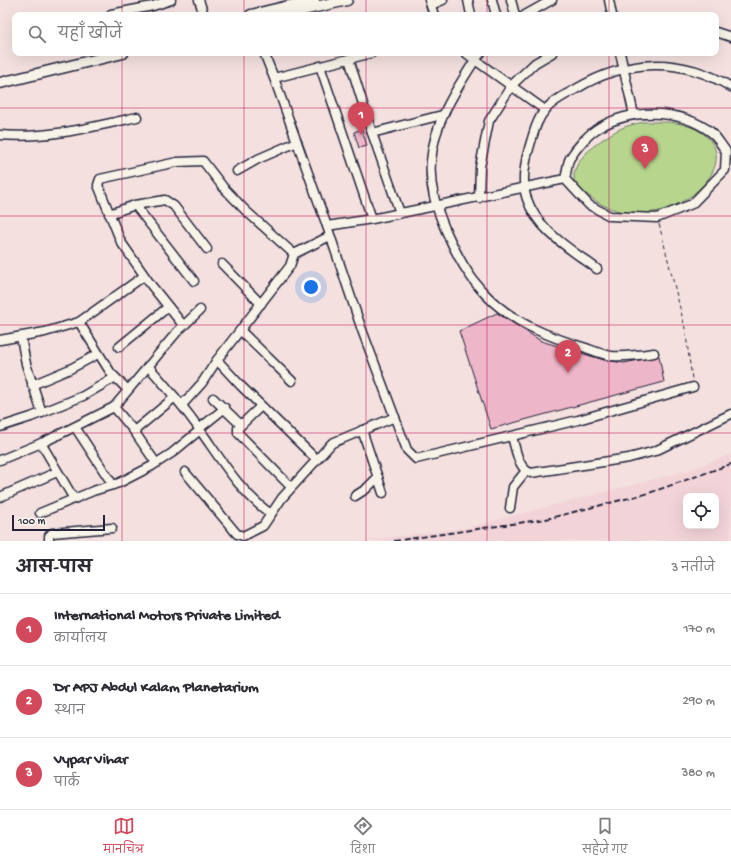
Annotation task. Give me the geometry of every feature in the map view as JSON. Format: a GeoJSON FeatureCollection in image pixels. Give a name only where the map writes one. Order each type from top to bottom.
{"type":"FeatureCollection","features":[{"type":"Feature","properties":{"kind":"main road"},"geometry":{"type":"LineString","coordinates":[[264,12],[314,0]]}},
{"type":"Feature","properties":{"kind":"main road"},"geometry":{"type":"LineString","coordinates":[[293,12],[347,0]]}},
{"type":"Feature","properties":{"kind":"main road"},"geometry":{"type":"LineString","coordinates":[[0,76],[83,56]]}},
{"type":"Feature","properties":{"kind":"main road"},"geometry":{"type":"LineString","coordinates":[[0,82],[110,56]]}},
{"type":"Feature","properties":{"kind":"street"},"geometry":{"type":"LineString","coordinates":[[122,12],[153,6],[171,0]]}},
{"type":"Feature","properties":{"kind":"street"},"geometry":{"type":"LineString","coordinates":[[199,0],[203,12]]}},
{"type":"Feature","properties":{"kind":"street"},"geometry":{"type":"LineString","coordinates":[[433,12],[430,2],[443,0]]}},
{"type":"Feature","properties":{"kind":"street"},"geometry":{"type":"LineString","coordinates":[[468,0],[470,12]]}},
{"type":"Feature","properties":{"kind":"street"},"geometry":{"type":"LineString","coordinates":[[492,0],[495,12]]}},
{"type":"Feature","properties":{"kind":"street"},"geometry":{"type":"LineString","coordinates":[[510,0],[514,12]]}},
{"type":"Feature","properties":{"kind":"street"},"geometry":{"type":"LineString","coordinates":[[530,12],[552,0]]}},
{"type":"Feature","properties":{"kind":"street"},"geometry":{"type":"LineString","coordinates":[[609,0],[611,12]]}},
{"type":"Feature","properties":{"kind":"street"},"geometry":{"type":"LineString","coordinates":[[719,33],[731,37]]}},
{"type":"Feature","properties":{"kind":"street"},"geometry":{"type":"LineString","coordinates":[[265,56],[407,450],[416,460],[512,437],[693,387]]}},
{"type":"Feature","properties":{"kind":"street"},"geometry":{"type":"LineString","coordinates":[[274,78],[360,56]]}},
{"type":"Feature","properties":{"kind":"street"},"geometry":{"type":"LineString","coordinates":[[545,110],[512,85],[478,56],[442,115],[433,146],[431,161],[435,205],[451,241],[470,275],[485,294],[501,309],[529,327],[551,338],[610,356],[654,353]]}},
{"type":"Feature","properties":{"kind":"street"},"geometry":{"type":"LineString","coordinates":[[479,198],[480,167],[489,122],[512,85],[535,63],[547,56]]}},
{"type":"Feature","properties":{"kind":"street"},"geometry":{"type":"LineString","coordinates":[[621,56],[634,115]]}},
{"type":"Feature","properties":{"kind":"street"},"geometry":{"type":"LineString","coordinates":[[349,59],[372,133],[400,213]]}},
{"type":"Feature","properties":{"kind":"street"},"geometry":{"type":"LineString","coordinates":[[597,269],[560,241],[542,224],[531,208],[524,189],[526,156],[536,125],[545,110],[554,101],[592,79],[624,68],[657,64],[686,67],[712,75],[731,87]]}},
{"type":"Feature","properties":{"kind":"street"},"geometry":{"type":"LineString","coordinates":[[320,66],[372,219]]}},
{"type":"Feature","properties":{"kind":"street"},"geometry":{"type":"LineString","coordinates":[[664,114],[692,122],[711,132],[729,150],[725,170],[692,204],[657,218],[610,216],[589,205],[565,179],[569,159],[598,127],[617,119],[634,115],[664,114]]}},
{"type":"Feature","properties":{"kind":"street"},"geometry":{"type":"LineString","coordinates":[[372,133],[442,115]]}},
{"type":"Feature","properties":{"kind":"street"},"geometry":{"type":"LineString","coordinates":[[0,135],[19,137],[45,135],[137,117]]}},
{"type":"Feature","properties":{"kind":"street"},"geometry":{"type":"LineString","coordinates":[[237,171],[258,159],[297,142]]}},
{"type":"Feature","properties":{"kind":"street"},"geometry":{"type":"LineString","coordinates":[[183,325],[144,276],[121,242],[98,185],[100,179],[177,162],[203,161],[223,187],[294,254]]}},
{"type":"Feature","properties":{"kind":"street"},"geometry":{"type":"LineString","coordinates":[[327,226],[372,219],[435,205],[479,198],[565,179]]}},
{"type":"Feature","properties":{"kind":"street"},"geometry":{"type":"LineString","coordinates":[[109,214],[135,205],[160,200],[169,202],[207,249]]}},
{"type":"Feature","properties":{"kind":"street"},"geometry":{"type":"LineString","coordinates":[[135,205],[194,280]]}},
{"type":"Feature","properties":{"kind":"street"},"geometry":{"type":"LineString","coordinates":[[182,405],[202,383],[217,360],[290,266],[294,254],[330,236]]}},
{"type":"Feature","properties":{"kind":"street"},"geometry":{"type":"LineString","coordinates":[[222,264],[261,304]]}},
{"type":"Feature","properties":{"kind":"street"},"geometry":{"type":"LineString","coordinates":[[0,340],[21,338],[79,322],[144,276]]}},
{"type":"Feature","properties":{"kind":"street"},"geometry":{"type":"LineString","coordinates":[[119,347],[168,307]]}},
{"type":"Feature","properties":{"kind":"street"},"geometry":{"type":"LineString","coordinates":[[0,460],[41,443],[114,407],[183,325],[200,310]]}},
{"type":"Feature","properties":{"kind":"street"},"geometry":{"type":"LineString","coordinates":[[79,322],[98,354],[114,376],[128,389]]}},
{"type":"Feature","properties":{"kind":"street"},"geometry":{"type":"LineString","coordinates":[[240,331],[292,381]]}},
{"type":"Feature","properties":{"kind":"street"},"geometry":{"type":"LineString","coordinates":[[21,338],[32,385],[42,413]]}},
{"type":"Feature","properties":{"kind":"street"},"geometry":{"type":"LineString","coordinates":[[32,385],[70,370],[98,354]]}},
{"type":"Feature","properties":{"kind":"street"},"geometry":{"type":"LineString","coordinates":[[217,360],[261,406],[316,458]]}},
{"type":"Feature","properties":{"kind":"street"},"geometry":{"type":"LineString","coordinates":[[148,366],[182,405],[238,484],[250,497],[271,514]]}},
{"type":"Feature","properties":{"kind":"street"},"geometry":{"type":"LineString","coordinates":[[0,427],[42,413],[95,390],[112,380],[114,376]]}},
{"type":"Feature","properties":{"kind":"street"},"geometry":{"type":"LineString","coordinates":[[134,431],[175,397]]}},
{"type":"Feature","properties":{"kind":"street"},"geometry":{"type":"LineString","coordinates":[[214,398],[241,426]]}},
{"type":"Feature","properties":{"kind":"street"},"geometry":{"type":"LineString","coordinates":[[261,406],[238,428],[238,433],[291,487]]}},
{"type":"Feature","properties":{"kind":"street"},"geometry":{"type":"LineString","coordinates":[[114,407],[134,431],[156,463]]}},
{"type":"Feature","properties":{"kind":"street"},"geometry":{"type":"LineString","coordinates":[[40,514],[93,491],[113,486],[156,463],[172,453],[225,408]]}},
{"type":"Feature","properties":{"kind":"street"},"geometry":{"type":"LineString","coordinates":[[512,437],[522,467],[525,472],[531,474],[642,455],[676,442],[731,414]]}},
{"type":"Feature","properties":{"kind":"street"},"geometry":{"type":"LineString","coordinates":[[185,472],[240,536],[247,535],[263,526],[291,487],[316,458],[332,443],[395,417]]}},
{"type":"Feature","properties":{"kind":"street"},"geometry":{"type":"LineString","coordinates":[[75,427],[113,486]]}},
{"type":"Feature","properties":{"kind":"street"},"geometry":{"type":"LineString","coordinates":[[362,430],[383,493]]}},
{"type":"Feature","properties":{"kind":"street"},"geometry":{"type":"LineString","coordinates":[[41,443],[74,499]]}},
{"type":"Feature","properties":{"kind":"street"},"geometry":{"type":"LineString","coordinates":[[0,497],[57,472]]}},
{"type":"Feature","properties":{"kind":"street"},"geometry":{"type":"LineString","coordinates":[[510,508],[513,487],[525,472]]}},
{"type":"Feature","properties":{"kind":"street"},"geometry":{"type":"LineString","coordinates":[[355,496],[366,489],[378,477]]}},
{"type":"Feature","properties":{"kind":"street"},"geometry":{"type":"LineString","coordinates":[[50,541],[49,536],[52,533],[112,528]]}},
{"type":"Feature","properties":{"kind":"path"},"geometry":{"type":"LineString","coordinates":[[657,218],[685,328],[693,387]]}},
{"type":"Feature","properties":{"kind":"shaded area"},"geometry":{"type":"Polygon","coordinates":[[[731,454],[731,541],[359,541],[465,528],[689,470],[731,454]]]}},
{"type":"Feature","properties":{"kind":"green space"},"geometry":{"type":"Polygon","coordinates":[[[643,122],[664,122],[685,125],[696,129],[711,141],[715,148],[715,166],[711,175],[704,184],[692,195],[679,203],[650,213],[619,211],[604,206],[579,189],[575,183],[574,175],[576,166],[588,151],[620,129],[643,122]]]}},
{"type":"Feature","properties":{"kind":"building"},"geometry":{"type":"Polygon","coordinates":[[[362,129],[367,146],[359,148],[354,132],[362,129]]]}},
{"type":"Feature","properties":{"kind":"building"},"geometry":{"type":"Polygon","coordinates":[[[497,313],[541,341],[604,360],[624,363],[659,356],[664,382],[491,429],[459,331],[497,313]]]}},
{"type":"Feature","properties":{"kind":"railway"},"geometry":{"type":"LineString","coordinates":[[394,541],[546,519],[649,493],[731,464]]}},
{"type":"Feature","properties":{"kind":"place","name":"International Motors Private Limited"},"geometry":{"type":"Point","coordinates":[361,135]}},
{"type":"Feature","properties":{"kind":"place","name":"Vypar Vihar"},"geometry":{"type":"Point","coordinates":[645,169]}},
{"type":"Feature","properties":{"kind":"place","name":"Dr APJ Abdul Kalam Planetarium"},"geometry":{"type":"Point","coordinates":[568,373]}}]}
